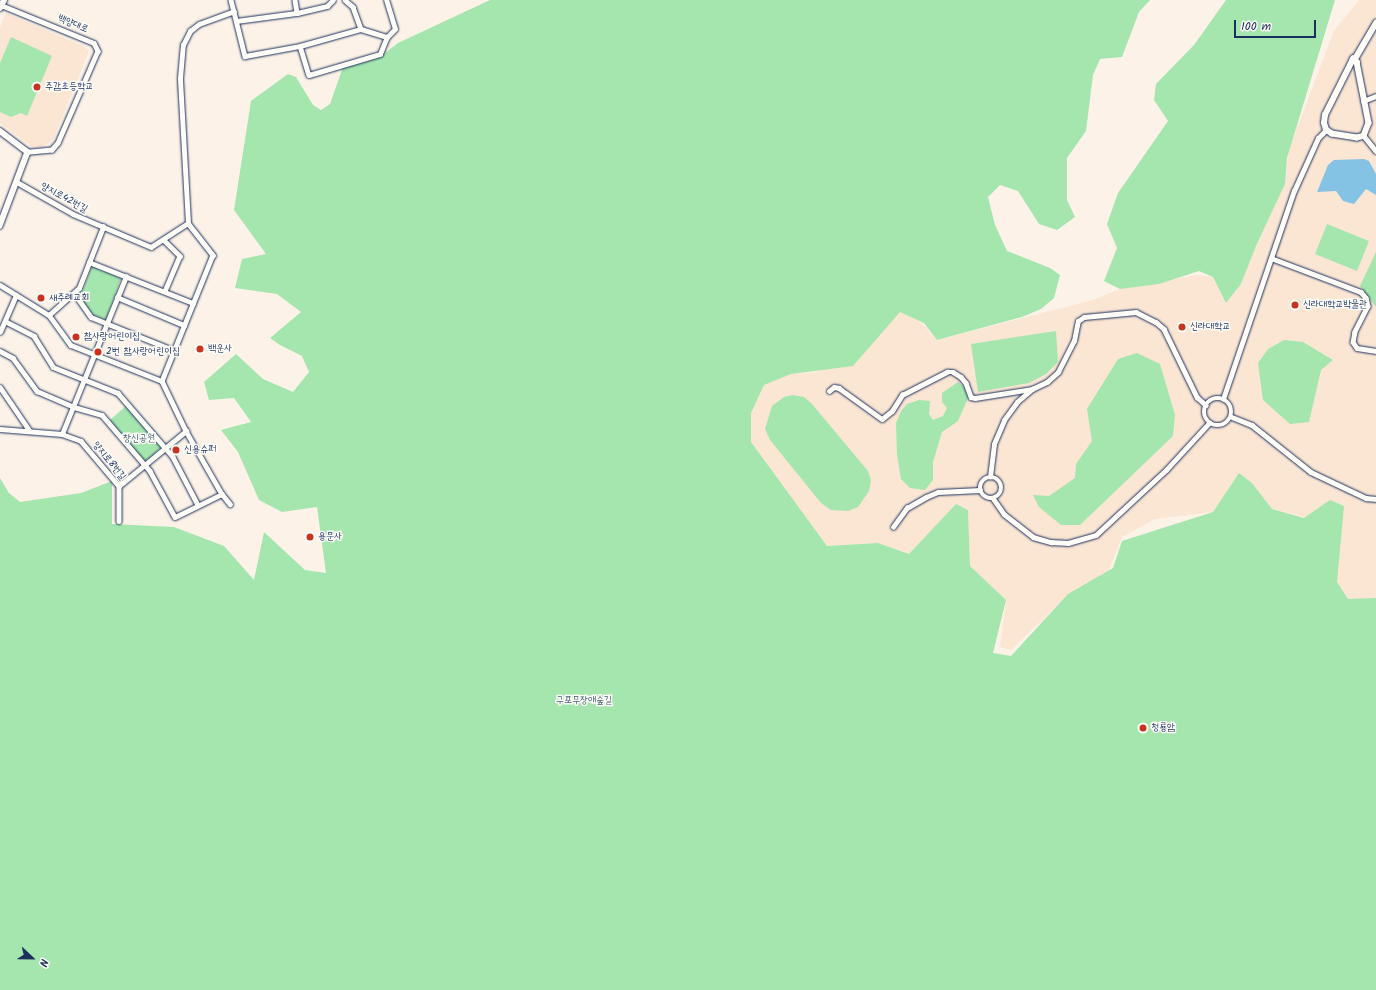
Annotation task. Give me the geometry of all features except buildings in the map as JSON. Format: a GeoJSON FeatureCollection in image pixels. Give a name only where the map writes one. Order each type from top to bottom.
{"type":"FeatureCollection","features":[{"type":"Feature","properties":{"kind":"street"},"geometry":{"type":"LineString","coordinates":[[231,0],[245,56],[300,46],[361,29],[387,37]]}},
{"type":"Feature","properties":{"kind":"street"},"geometry":{"type":"LineString","coordinates":[[295,0],[297,13]]}},
{"type":"Feature","properties":{"kind":"street"},"geometry":{"type":"LineString","coordinates":[[236,21],[297,13],[327,6],[333,0]]}},
{"type":"Feature","properties":{"kind":"street"},"geometry":{"type":"LineString","coordinates":[[345,0],[353,7],[361,29]]}},
{"type":"Feature","properties":{"kind":"street"},"geometry":{"type":"LineString","coordinates":[[300,46],[309,75],[380,54],[387,37],[395,29],[386,0]]}},
{"type":"Feature","properties":{"kind":"street","name":"백양대로"},"geometry":{"type":"LineString","coordinates":[[2,4],[94,43],[98,51],[58,143],[52,150],[28,152]]}},
{"type":"Feature","properties":{"kind":"street"},"geometry":{"type":"LineString","coordinates":[[162,381],[173,350],[213,255],[188,223],[180,78],[183,45],[190,31],[199,24],[234,11]]}},
{"type":"Feature","properties":{"kind":"street"},"geometry":{"type":"LineString","coordinates":[[1223,399],[1294,191],[1318,138],[1326,130],[1325,115],[1350,62],[1355,59],[1376,23]]}},
{"type":"Feature","properties":{"kind":"street"},"geometry":{"type":"LineString","coordinates":[[1355,59],[1369,123],[1364,136]]}},
{"type":"Feature","properties":{"kind":"street"},"geometry":{"type":"LineString","coordinates":[[1363,101],[1376,96]]}},
{"type":"Feature","properties":{"kind":"street"},"geometry":{"type":"LineString","coordinates":[[1326,130],[1332,134],[1345,137],[1364,136]]}},
{"type":"Feature","properties":{"kind":"street"},"geometry":{"type":"LineString","coordinates":[[0,131],[28,152],[0,226]]}},
{"type":"Feature","properties":{"kind":"street"},"geometry":{"type":"LineString","coordinates":[[1364,136],[1376,151]]}},
{"type":"Feature","properties":{"kind":"street","name":"양지로42번길"},"geometry":{"type":"LineString","coordinates":[[17,182],[73,214],[151,247],[164,240],[188,223]]}},
{"type":"Feature","properties":{"kind":"street"},"geometry":{"type":"LineString","coordinates":[[49,315],[75,294],[103,227]]}},
{"type":"Feature","properties":{"kind":"street"},"geometry":{"type":"LineString","coordinates":[[164,240],[180,256],[165,291]]}},
{"type":"Feature","properties":{"kind":"street"},"geometry":{"type":"LineString","coordinates":[[1271,258],[1361,292],[1366,298],[1368,306],[1355,332],[1353,342],[1357,348],[1376,351]]}},
{"type":"Feature","properties":{"kind":"street"},"geometry":{"type":"LineString","coordinates":[[89,262],[193,303]]}},
{"type":"Feature","properties":{"kind":"street"},"geometry":{"type":"LineString","coordinates":[[62,434],[126,276]]}},
{"type":"Feature","properties":{"kind":"street"},"geometry":{"type":"LineString","coordinates":[[0,285],[49,315],[71,345],[162,381],[186,432],[222,494],[230,504]]}},
{"type":"Feature","properties":{"kind":"street"},"geometry":{"type":"LineString","coordinates":[[75,294],[91,317],[173,350]]}},
{"type":"Feature","properties":{"kind":"street"},"geometry":{"type":"LineString","coordinates":[[0,332],[16,295]]}},
{"type":"Feature","properties":{"kind":"street"},"geometry":{"type":"LineString","coordinates":[[117,297],[184,325]]}},
{"type":"Feature","properties":{"kind":"street"},"geometry":{"type":"LineString","coordinates":[[990,477],[994,444],[1004,420],[1017,402],[1032,389],[1047,382],[1058,372],[1074,341],[1078,321],[1094,315],[1136,312],[1146,315],[1164,329],[1198,397],[1206,405]]}},
{"type":"Feature","properties":{"kind":"street"},"geometry":{"type":"LineString","coordinates":[[5,321],[34,336],[53,367],[84,381],[118,393],[173,457],[198,505]]}},
{"type":"Feature","properties":{"kind":"street"},"geometry":{"type":"LineString","coordinates":[[0,351],[13,358],[37,391],[74,407],[102,415],[150,471],[175,517],[222,494]]}},
{"type":"Feature","properties":{"kind":"street"},"geometry":{"type":"LineString","coordinates":[[829,391],[834,386],[838,388],[876,418],[882,419],[892,411],[902,395],[947,372],[962,377],[971,397],[975,398],[1032,389]]}},
{"type":"Feature","properties":{"kind":"street"},"geometry":{"type":"LineString","coordinates":[[0,387],[30,431]]}},
{"type":"Feature","properties":{"kind":"street"},"geometry":{"type":"LineString","coordinates":[[1223,399],[1231,406],[1232,416],[1225,425],[1219,426],[1209,423],[1204,413],[1206,405],[1212,400],[1223,399]]}},
{"type":"Feature","properties":{"kind":"street"},"geometry":{"type":"LineString","coordinates":[[1232,416],[1252,425],[1311,472],[1366,498],[1376,499]]}},
{"type":"Feature","properties":{"kind":"street"},"geometry":{"type":"LineString","coordinates":[[994,498],[1004,514],[1033,537],[1051,542],[1068,543],[1096,535],[1166,470],[1209,423]]}},
{"type":"Feature","properties":{"kind":"street","name":"양지로8번길"},"geometry":{"type":"LineString","coordinates":[[0,429],[62,434],[81,441],[119,486],[119,521]]}},
{"type":"Feature","properties":{"kind":"street"},"geometry":{"type":"LineString","coordinates":[[119,486],[186,432]]}},
{"type":"Feature","properties":{"kind":"street"},"geometry":{"type":"LineString","coordinates":[[990,477],[997,478],[1002,485],[1000,493],[994,498],[985,497],[980,490],[982,482],[990,477]]}},
{"type":"Feature","properties":{"kind":"street"},"geometry":{"type":"LineString","coordinates":[[893,527],[908,508],[938,492],[980,490]]}},
{"type":"Feature","properties":{"kind":"shaded area","name":"신라대학교"},"geometry":{"type":"Polygon","coordinates":[[[1359,0],[1376,0],[1376,600],[1347,605],[1335,586],[1321,514],[1304,517],[1272,509],[1252,483],[1239,473],[1213,512],[1155,519],[1122,537],[1109,570],[1064,599],[1011,650],[1000,647],[1006,600],[970,566],[968,509],[956,505],[909,554],[878,543],[827,546],[751,442],[751,413],[764,385],[791,374],[817,372],[900,312],[920,321],[937,340],[1093,300],[1120,289],[1197,275],[1213,277],[1226,303],[1241,284],[1256,246],[1285,184],[1289,149],[1334,31],[1359,0]]]}},
{"type":"Feature","properties":{"kind":"shaded area","name":"주감초등학교"},"geometry":{"type":"Polygon","coordinates":[[[6,13],[83,46],[89,51],[53,140],[43,147],[34,148],[0,123],[0,27],[6,13]]]}},
{"type":"Feature","properties":{"kind":"green space","name":"구포무장애숲길"},"geometry":{"type":"Polygon","coordinates":[[[490,0],[1150,0],[1139,12],[1122,57],[1100,59],[1093,75],[1086,131],[1067,158],[1067,200],[1075,217],[1057,230],[1039,224],[1018,191],[1000,185],[988,197],[995,225],[1007,251],[1050,268],[1060,275],[1054,298],[1041,309],[1022,317],[937,340],[924,323],[900,312],[853,366],[791,374],[764,385],[751,413],[751,442],[827,546],[878,543],[909,554],[956,504],[968,510],[970,566],[1006,600],[993,653],[1011,656],[1068,594],[1113,568],[1122,541],[1213,512],[1239,473],[1252,483],[1272,509],[1304,518],[1330,500],[1344,506],[1337,582],[1348,599],[1376,598],[1376,990],[0,990],[0,478],[9,493],[20,502],[81,493],[112,481],[112,524],[174,527],[224,546],[254,580],[264,532],[305,570],[326,573],[317,507],[282,512],[259,500],[238,452],[221,430],[251,422],[234,398],[209,400],[204,382],[236,354],[263,379],[293,392],[309,372],[302,356],[270,338],[301,312],[277,294],[235,288],[242,259],[266,254],[234,210],[251,101],[288,74],[296,77],[313,105],[321,110],[330,104],[343,67],[381,56],[398,43],[490,0]]]}},
{"type":"Feature","properties":{"kind":"green space"},"geometry":{"type":"Polygon","coordinates":[[[1226,0],[1335,0],[1287,158],[1285,184],[1256,246],[1241,284],[1226,303],[1213,277],[1199,271],[1159,284],[1120,289],[1104,281],[1117,248],[1107,224],[1118,193],[1168,121],[1154,100],[1156,84],[1194,45],[1226,0]]]}},
{"type":"Feature","properties":{"kind":"green space"},"geometry":{"type":"Polygon","coordinates":[[[11,37],[52,56],[27,116],[21,113],[11,117],[0,112],[0,63],[11,37]]]}},
{"type":"Feature","properties":{"kind":"green space"},"geometry":{"type":"Polygon","coordinates":[[[1327,224],[1369,241],[1357,271],[1315,254],[1327,224]]]}},
{"type":"Feature","properties":{"kind":"green space"},"geometry":{"type":"Polygon","coordinates":[[[1376,252],[1376,307],[1360,286],[1376,252]]]}},
{"type":"Feature","properties":{"kind":"green space"},"geometry":{"type":"Polygon","coordinates":[[[92,266],[121,278],[106,320],[93,315],[78,295],[84,288],[92,266]]]}},
{"type":"Feature","properties":{"kind":"green space"},"geometry":{"type":"Polygon","coordinates":[[[1056,331],[1058,362],[1046,374],[1029,383],[978,392],[971,344],[1056,331]]]}},
{"type":"Feature","properties":{"kind":"green space"},"geometry":{"type":"Polygon","coordinates":[[[1284,340],[1303,342],[1333,360],[1321,370],[1309,422],[1290,424],[1263,400],[1258,363],[1268,349],[1284,340]]]}},
{"type":"Feature","properties":{"kind":"green space"},"geometry":{"type":"Polygon","coordinates":[[[1137,353],[1160,364],[1175,415],[1173,436],[1080,525],[1061,525],[1039,507],[1033,495],[1049,496],[1075,478],[1076,464],[1092,441],[1087,409],[1118,359],[1137,353]]]}},
{"type":"Feature","properties":{"kind":"green space"},"geometry":{"type":"Polygon","coordinates":[[[958,382],[965,388],[968,398],[958,421],[942,432],[933,462],[933,480],[925,490],[910,488],[901,479],[897,454],[896,423],[901,411],[907,404],[919,400],[930,401],[929,414],[933,420],[943,416],[947,408],[942,402],[942,393],[958,382]]]}},
{"type":"Feature","properties":{"kind":"green space"},"geometry":{"type":"Polygon","coordinates":[[[793,395],[804,397],[812,404],[868,471],[871,480],[869,491],[858,507],[848,511],[831,510],[821,503],[770,440],[765,429],[772,406],[784,397],[793,395]]]}},
{"type":"Feature","properties":{"kind":"green space","name":"창신공원"},"geometry":{"type":"Polygon","coordinates":[[[126,406],[161,447],[145,463],[110,420],[126,406]]]}},
{"type":"Feature","properties":{"kind":"water"},"geometry":{"type":"Polygon","coordinates":[[[1364,159],[1369,161],[1376,174],[1376,195],[1366,189],[1354,204],[1343,201],[1336,191],[1317,192],[1328,165],[1334,160],[1364,159]]]}},
{"type":"Feature","properties":{"kind":"place","name":"주감초등학교"},"geometry":{"type":"Point","coordinates":[37,87]}},
{"type":"Feature","properties":{"kind":"place","name":"새주례교회"},"geometry":{"type":"Point","coordinates":[41,298]}},
{"type":"Feature","properties":{"kind":"place","name":"신라대학교박물관"},"geometry":{"type":"Point","coordinates":[1295,305]}},
{"type":"Feature","properties":{"kind":"place","name":"신라대학교"},"geometry":{"type":"Point","coordinates":[1182,327]}},
{"type":"Feature","properties":{"kind":"place","name":"참사랑어린이집"},"geometry":{"type":"Point","coordinates":[76,337]}},
{"type":"Feature","properties":{"kind":"place","name":"백운사"},"geometry":{"type":"Point","coordinates":[200,349]}},
{"type":"Feature","properties":{"kind":"place","name":"2번 참사랑어린이집"},"geometry":{"type":"Point","coordinates":[98,352]}},
{"type":"Feature","properties":{"kind":"place","name":"신용슈퍼"},"geometry":{"type":"Point","coordinates":[176,450]}},
{"type":"Feature","properties":{"kind":"place","name":"용문사"},"geometry":{"type":"Point","coordinates":[310,537]}},
{"type":"Feature","properties":{"kind":"place","name":"청룡암"},"geometry":{"type":"Point","coordinates":[1143,728]}}]}
